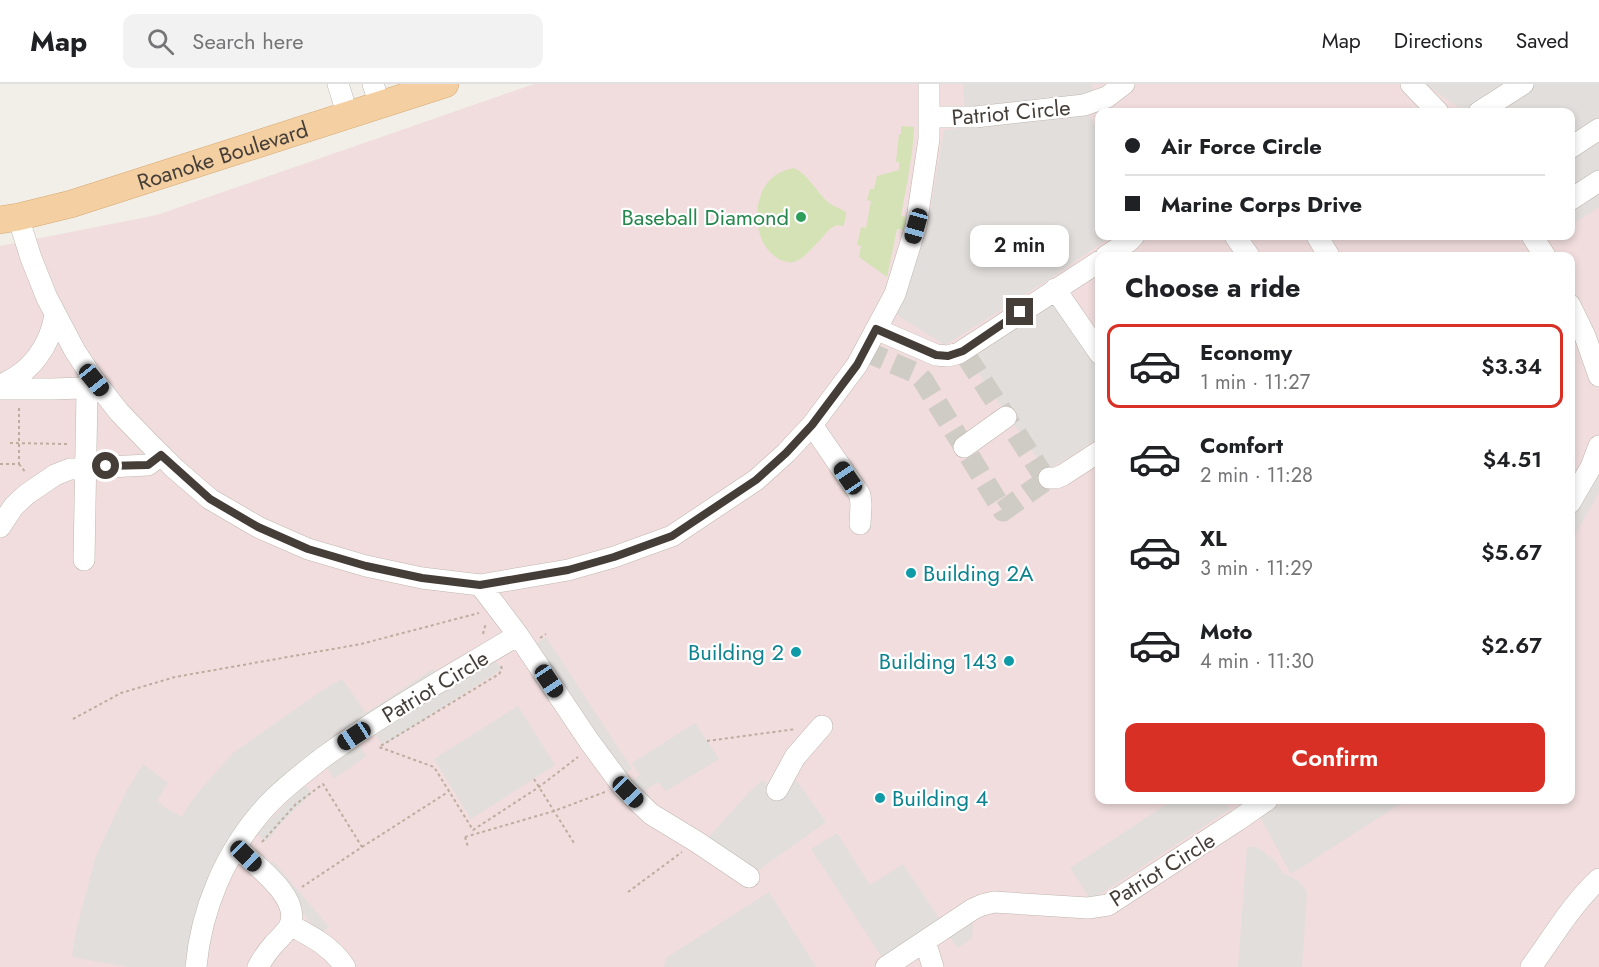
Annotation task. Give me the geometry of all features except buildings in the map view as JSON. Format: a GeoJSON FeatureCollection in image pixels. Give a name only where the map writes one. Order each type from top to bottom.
{"type":"FeatureCollection","features":[{"type":"Feature","properties":{"kind":"main road","name":"Roanoke Boulevard"},"geometry":{"type":"LineString","coordinates":[[9,219],[138,184],[348,116],[377,94],[445,84]]}},
{"type":"Feature","properties":{"kind":"street"},"geometry":{"type":"LineString","coordinates":[[338,84],[348,116]]}},
{"type":"Feature","properties":{"kind":"street"},"geometry":{"type":"LineString","coordinates":[[9,219],[31,258],[55,315],[94,380],[119,412],[161,455],[210,499],[258,527],[308,549],[422,578],[480,585],[568,570],[614,557],[672,536],[756,480],[812,425],[857,365],[895,294],[916,226],[929,139],[929,84]]}},
{"type":"Feature","properties":{"kind":"street"},"geometry":{"type":"LineString","coordinates":[[1485,108],[1523,84]]}},
{"type":"Feature","properties":{"kind":"street","name":"Patriot Circle"},"geometry":{"type":"LineString","coordinates":[[1097,108],[1114,87]]}},
{"type":"Feature","properties":{"kind":"street"},"geometry":{"type":"LineString","coordinates":[[1423,87],[1436,108]]}},
{"type":"Feature","properties":{"kind":"street","name":"Patriot Circle"},"geometry":{"type":"LineString","coordinates":[[929,117],[1095,111]]}},
{"type":"Feature","properties":{"kind":"street"},"geometry":{"type":"LineString","coordinates":[[1575,145],[1599,129]]}},
{"type":"Feature","properties":{"kind":"street"},"geometry":{"type":"LineString","coordinates":[[1575,197],[1599,182]]}},
{"type":"Feature","properties":{"kind":"street"},"geometry":{"type":"LineString","coordinates":[[1112,252],[1130,240]]}},
{"type":"Feature","properties":{"kind":"street"},"geometry":{"type":"LineString","coordinates":[[876,329],[936,355],[948,356],[963,351],[1095,264]]}},
{"type":"Feature","properties":{"kind":"street"},"geometry":{"type":"LineString","coordinates":[[1055,289],[1095,347]]}},
{"type":"Feature","properties":{"kind":"street"},"geometry":{"type":"LineString","coordinates":[[7,387],[33,363],[41,352],[49,338],[55,315]]}},
{"type":"Feature","properties":{"kind":"street"},"geometry":{"type":"LineString","coordinates":[[1575,315],[1599,376]]}},
{"type":"Feature","properties":{"kind":"street"},"geometry":{"type":"LineString","coordinates":[[7,387],[81,388],[94,380]]}},
{"type":"Feature","properties":{"kind":"street"},"geometry":{"type":"LineString","coordinates":[[84,560],[87,394],[94,380]]}},
{"type":"Feature","properties":{"kind":"street"},"geometry":{"type":"LineString","coordinates":[[964,447],[1006,417]]}},
{"type":"Feature","properties":{"kind":"street"},"geometry":{"type":"LineString","coordinates":[[812,425],[860,495],[860,524]]}},
{"type":"Feature","properties":{"kind":"street"},"geometry":{"type":"LineString","coordinates":[[1575,495],[1595,461],[1599,446]]}},
{"type":"Feature","properties":{"kind":"street"},"geometry":{"type":"LineString","coordinates":[[1049,478],[1063,475],[1095,454]]}},
{"type":"Feature","properties":{"kind":"street"},"geometry":{"type":"LineString","coordinates":[[0,526],[14,506],[27,494],[56,475],[70,469],[86,467],[148,465],[161,455]]}},
{"type":"Feature","properties":{"kind":"street"},"geometry":{"type":"LineString","coordinates":[[480,585],[522,641],[591,745],[623,787],[651,814],[749,877]]}},
{"type":"Feature","properties":{"kind":"street","name":"Patriot Circle"},"geometry":{"type":"LineString","coordinates":[[196,967],[203,926],[212,896],[236,847],[264,808],[334,750],[380,720],[522,641]]}},
{"type":"Feature","properties":{"kind":"street"},"geometry":{"type":"LineString","coordinates":[[777,790],[812,727]]}},
{"type":"Feature","properties":{"kind":"street","name":"Patriot Circle"},"geometry":{"type":"LineString","coordinates":[[886,967],[982,905],[994,902],[1088,908],[1108,904],[1262,804]]}},
{"type":"Feature","properties":{"kind":"street"},"geometry":{"type":"LineString","coordinates":[[236,847],[272,880],[292,909],[290,925],[258,967]]}},
{"type":"Feature","properties":{"kind":"street"},"geometry":{"type":"LineString","coordinates":[[1531,967],[1570,910],[1599,879]]}},
{"type":"Feature","properties":{"kind":"street"},"geometry":{"type":"LineString","coordinates":[[290,925],[318,939],[345,967]]}},
{"type":"Feature","properties":{"kind":"street"},"geometry":{"type":"LineString","coordinates":[[925,941],[933,967]]}},
{"type":"Feature","properties":{"kind":"path"},"geometry":{"type":"LineString","coordinates":[[0,464],[19,464],[19,443],[7,387]]}},
{"type":"Feature","properties":{"kind":"path"},"geometry":{"type":"LineString","coordinates":[[10,443],[86,444]]}},
{"type":"Feature","properties":{"kind":"path"},"geometry":{"type":"LineString","coordinates":[[73,719],[121,693],[175,678],[361,644],[483,612]]}},
{"type":"Feature","properties":{"kind":"path"},"geometry":{"type":"LineString","coordinates":[[480,638],[485,631],[486,623]]}},
{"type":"Feature","properties":{"kind":"path"},"geometry":{"type":"LineString","coordinates":[[522,641],[546,634]]}},
{"type":"Feature","properties":{"kind":"path"},"geometry":{"type":"LineString","coordinates":[[473,830],[434,767],[379,747],[500,675],[502,669],[500,664]]}},
{"type":"Feature","properties":{"kind":"path"},"geometry":{"type":"LineString","coordinates":[[707,741],[812,727]]}},
{"type":"Feature","properties":{"kind":"path"},"geometry":{"type":"LineString","coordinates":[[465,837],[539,787],[582,753]]}},
{"type":"Feature","properties":{"kind":"path"},"geometry":{"type":"LineString","coordinates":[[534,779],[574,843]]}},
{"type":"Feature","properties":{"kind":"path"},"geometry":{"type":"LineString","coordinates":[[262,842],[296,804],[323,784],[362,847]]}},
{"type":"Feature","properties":{"kind":"path"},"geometry":{"type":"LineString","coordinates":[[465,837],[554,811],[611,790]]}},
{"type":"Feature","properties":{"kind":"path"},"geometry":{"type":"LineString","coordinates":[[302,887],[449,791]]}},
{"type":"Feature","properties":{"kind":"path"},"geometry":{"type":"LineString","coordinates":[[465,837],[468,847]]}},
{"type":"Feature","properties":{"kind":"path"},"geometry":{"type":"LineString","coordinates":[[628,892],[690,847]]}},
{"type":"Feature","properties":{"kind":"shaded area"},"geometry":{"type":"Polygon","coordinates":[[[534,84],[1599,84],[1599,967],[0,967],[0,246],[157,215],[534,84]]]}},
{"type":"Feature","properties":{"kind":"shaded area"},"geometry":{"type":"Polygon","coordinates":[[[963,84],[1092,84],[1094,95],[965,109],[963,84]]]}},
{"type":"Feature","properties":{"kind":"shaded area"},"geometry":{"type":"Polygon","coordinates":[[[1425,84],[1599,84],[1599,207],[1575,222],[1575,108],[1459,108],[1425,84]]]}},
{"type":"Feature","properties":{"kind":"shaded area"},"geometry":{"type":"Polygon","coordinates":[[[1088,113],[1095,126],[1095,240],[1106,240],[945,345],[897,315],[927,229],[944,130],[1088,113]]]}},
{"type":"Feature","properties":{"kind":"shaded area"},"geometry":{"type":"Polygon","coordinates":[[[1055,298],[1095,362],[1095,440],[1046,471],[968,358],[1055,298]]]}},
{"type":"Feature","properties":{"kind":"shaded area"},"geometry":{"type":"Polygon","coordinates":[[[1599,455],[1599,492],[1575,536],[1575,494],[1599,455]]]}},
{"type":"Feature","properties":{"kind":"shaded area"},"geometry":{"type":"Polygon","coordinates":[[[546,637],[632,769],[622,776],[536,644],[546,637]]]}},
{"type":"Feature","properties":{"kind":"shaded area"},"geometry":{"type":"Polygon","coordinates":[[[494,659],[502,669],[383,746],[375,733],[494,659]]]}},
{"type":"Feature","properties":{"kind":"shaded area"},"geometry":{"type":"Polygon","coordinates":[[[433,669],[438,677],[279,784],[192,939],[185,967],[129,967],[72,957],[76,931],[96,856],[126,792],[143,764],[168,783],[157,800],[165,808],[182,817],[201,789],[233,753],[324,689],[342,679],[366,713],[433,669]]]}},
{"type":"Feature","properties":{"kind":"shaded area"},"geometry":{"type":"Polygon","coordinates":[[[518,706],[555,765],[471,819],[434,759],[518,706]]]}},
{"type":"Feature","properties":{"kind":"shaded area"},"geometry":{"type":"Polygon","coordinates":[[[695,723],[719,759],[666,791],[658,782],[642,793],[630,782],[640,775],[632,763],[695,723]]]}},
{"type":"Feature","properties":{"kind":"shaded area"},"geometry":{"type":"Polygon","coordinates":[[[358,744],[366,756],[334,779],[326,765],[358,744]]]}},
{"type":"Feature","properties":{"kind":"shaded area"},"geometry":{"type":"Polygon","coordinates":[[[793,776],[826,822],[749,877],[702,845],[748,793],[763,780],[772,788],[793,776]]]}},
{"type":"Feature","properties":{"kind":"shaded area"},"geometry":{"type":"Polygon","coordinates":[[[304,784],[312,793],[283,821],[266,842],[257,834],[304,784]]]}},
{"type":"Feature","properties":{"kind":"shaded area"},"geometry":{"type":"Polygon","coordinates":[[[1167,804],[1227,804],[1230,809],[1091,900],[1070,868],[1167,804]]]}},
{"type":"Feature","properties":{"kind":"shaded area"},"geometry":{"type":"Polygon","coordinates":[[[1281,804],[1400,804],[1291,874],[1260,817],[1281,804]]]}},
{"type":"Feature","properties":{"kind":"shaded area"},"geometry":{"type":"Polygon","coordinates":[[[837,833],[870,885],[903,864],[941,921],[883,959],[811,849],[837,833]]]}},
{"type":"Feature","properties":{"kind":"shaded area"},"geometry":{"type":"Polygon","coordinates":[[[1247,847],[1257,847],[1274,860],[1283,873],[1299,881],[1307,892],[1302,967],[1238,967],[1247,847]]]}},
{"type":"Feature","properties":{"kind":"shaded area"},"geometry":{"type":"Polygon","coordinates":[[[273,861],[329,927],[320,934],[265,868],[273,861]]]}},
{"type":"Feature","properties":{"kind":"shaded area"},"geometry":{"type":"Polygon","coordinates":[[[769,892],[816,967],[664,967],[666,958],[769,892]]]}},
{"type":"Feature","properties":{"kind":"shaded area"},"geometry":{"type":"Polygon","coordinates":[[[973,921],[972,938],[958,948],[949,936],[973,921]]]}},
{"type":"Feature","properties":{"kind":"green space"},"geometry":{"type":"Polygon","coordinates":[[[901,126],[914,127],[911,160],[901,216],[906,217],[904,230],[897,229],[887,277],[859,257],[861,246],[857,245],[861,227],[866,228],[871,201],[867,200],[870,189],[874,189],[877,176],[899,170],[899,162],[896,162],[901,126]]]}},
{"type":"Feature","properties":{"kind":"green space","name":"Baseball Diamond"},"geometry":{"type":"Polygon","coordinates":[[[794,168],[804,175],[824,199],[846,212],[843,226],[837,225],[831,228],[804,256],[790,262],[777,258],[769,251],[759,232],[757,220],[764,188],[775,175],[794,168]]]}},
{"type":"Feature","properties":{"kind":"tunnel"},"geometry":{"type":"LineString","coordinates":[[865,351],[916,373],[923,380],[1003,511],[1049,478],[1043,475],[963,351]]}},
{"type":"Feature","properties":{"kind":"place","name":"Baseball Diamond"},"geometry":{"type":"Point","coordinates":[801,217]}},
{"type":"Feature","properties":{"kind":"place","name":"Building 2A"},"geometry":{"type":"Point","coordinates":[911,573]}},
{"type":"Feature","properties":{"kind":"place","name":"Building 2"},"geometry":{"type":"Point","coordinates":[796,652]}},
{"type":"Feature","properties":{"kind":"place","name":"Building 143"},"geometry":{"type":"Point","coordinates":[1009,661]}},
{"type":"Feature","properties":{"kind":"place","name":"Building 4"},"geometry":{"type":"Point","coordinates":[880,798]}},
{"type":"Feature","properties":{"kind":"route"},"geometry":{"type":"LineString","coordinates":[[106,466],[148,465],[161,455],[210,499],[258,527],[308,549],[366,566],[422,578],[480,585],[568,570],[614,557],[672,536],[756,480],[786,453],[812,425],[857,365],[876,329],[936,355],[948,356],[963,351],[1020,312]]}}]}
